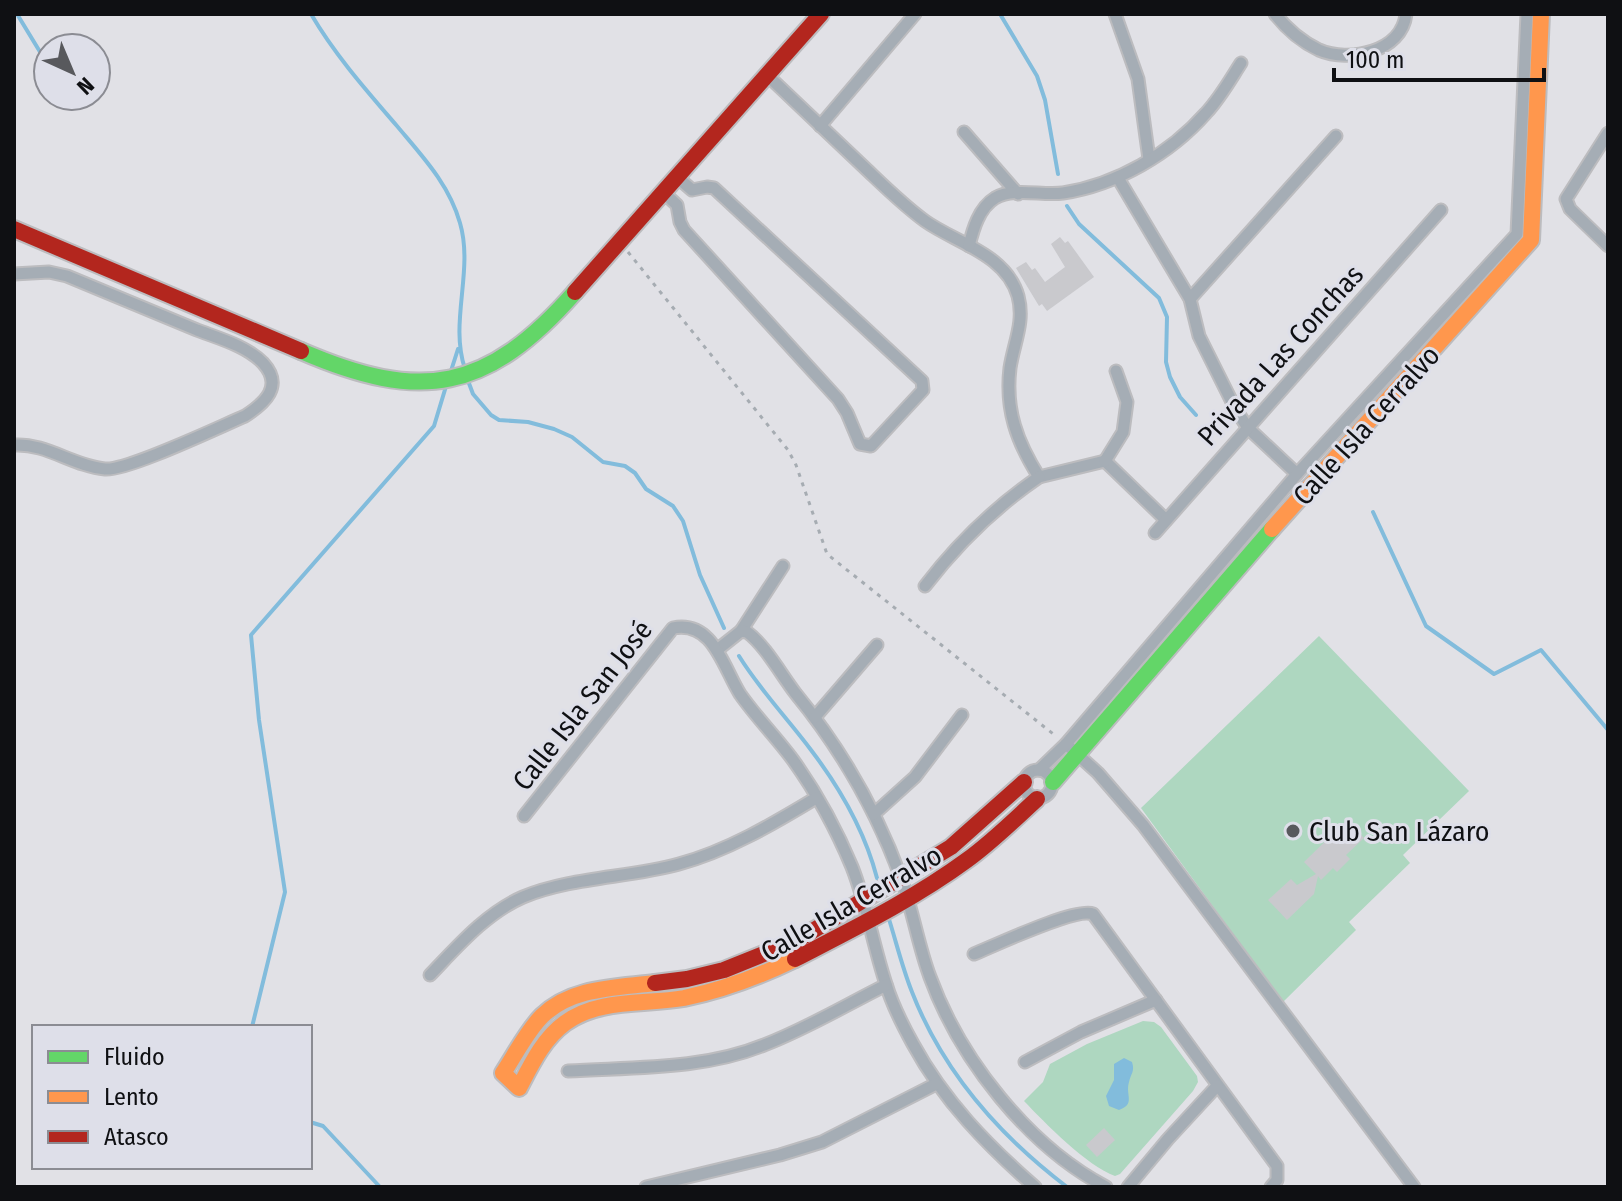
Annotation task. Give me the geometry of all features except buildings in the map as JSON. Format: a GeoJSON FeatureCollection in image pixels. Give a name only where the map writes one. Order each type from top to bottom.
{"type":"FeatureCollection","features":[{"type":"Feature","properties":{"kind":"street"},"geometry":{"type":"LineString","coordinates":[[14,229],[342,369],[375,380],[421,383],[453,379],[490,365],[546,325],[821,14]]}},
{"type":"Feature","properties":{"kind":"street"},"geometry":{"type":"LineString","coordinates":[[820,126],[915,14]]}},
{"type":"Feature","properties":{"kind":"street"},"geometry":{"type":"LineString","coordinates":[[1115,14],[1138,79],[1149,159]]}},
{"type":"Feature","properties":{"kind":"street"},"geometry":{"type":"LineString","coordinates":[[1275,14],[1290,31],[1320,50],[1358,56],[1389,43],[1405,22],[1406,14]]}},
{"type":"Feature","properties":{"kind":"street","name":"Calle Isla Cerralvo"},"geometry":{"type":"LineString","coordinates":[[1053,782],[1073,750],[1297,474],[1517,234],[1527,14]]}},
{"type":"Feature","properties":{"kind":"street","name":"Calle Isla Cerralvo"},"geometry":{"type":"LineString","coordinates":[[1039,770],[1073,750],[1531,240],[1541,14]]}},
{"type":"Feature","properties":{"kind":"street"},"geometry":{"type":"LineString","coordinates":[[969,246],[973,229],[994,198],[1085,190],[1118,178],[1149,159],[1195,126],[1241,63]]}},
{"type":"Feature","properties":{"kind":"street"},"geometry":{"type":"LineString","coordinates":[[767,75],[924,221],[1002,269],[1018,294],[1022,323],[1010,366],[1009,403],[1013,427],[1022,450],[1039,477]]}},
{"type":"Feature","properties":{"kind":"street"},"geometry":{"type":"LineString","coordinates":[[964,132],[1018,194]]}},
{"type":"Feature","properties":{"kind":"street"},"geometry":{"type":"LineString","coordinates":[[1608,133],[1566,199],[1570,209],[1608,246]]}},
{"type":"Feature","properties":{"kind":"street"},"geometry":{"type":"LineString","coordinates":[[1190,299],[1336,136]]}},
{"type":"Feature","properties":{"kind":"street"},"geometry":{"type":"LineString","coordinates":[[663,192],[677,205],[684,230],[838,399],[860,444],[871,446],[923,390],[922,381],[714,188],[692,190],[677,177]]}},
{"type":"Feature","properties":{"kind":"street"},"geometry":{"type":"LineString","coordinates":[[1118,178],[1190,299],[1199,336],[1248,428],[1297,474]]}},
{"type":"Feature","properties":{"kind":"street","name":"Privada Las Conchas"},"geometry":{"type":"LineString","coordinates":[[1155,533],[1441,210]]}},
{"type":"Feature","properties":{"kind":"street"},"geometry":{"type":"LineString","coordinates":[[14,274],[49,272],[67,276],[249,352],[264,363],[271,378],[269,397],[245,416],[117,469],[94,467],[49,450],[24,444],[14,445]]}},
{"type":"Feature","properties":{"kind":"street"},"geometry":{"type":"LineString","coordinates":[[925,586],[953,550],[1013,495],[1039,477],[1105,461],[1123,432],[1127,402],[1116,371]]}},
{"type":"Feature","properties":{"kind":"street"},"geometry":{"type":"LineString","coordinates":[[1105,461],[1166,520]]}},
{"type":"Feature","properties":{"kind":"street"},"geometry":{"type":"LineString","coordinates":[[717,650],[741,631],[783,566]]}},
{"type":"Feature","properties":{"kind":"street","name":"Calle Isla San José"},"geometry":{"type":"LineString","coordinates":[[524,816],[673,628],[687,625],[699,629],[717,650],[752,711],[795,762],[816,798],[851,866],[886,985],[912,1042],[936,1084],[982,1139],[1035,1187]]}},
{"type":"Feature","properties":{"kind":"street"},"geometry":{"type":"LineString","coordinates":[[741,631],[753,636],[815,717],[874,814],[901,878],[931,980],[947,1018],[971,1060],[1006,1104],[1042,1139],[1106,1187]]}},
{"type":"Feature","properties":{"kind":"street"},"geometry":{"type":"LineString","coordinates":[[815,717],[877,645]]}},
{"type":"Feature","properties":{"kind":"street"},"geometry":{"type":"LineString","coordinates":[[874,814],[915,777],[962,715]]}},
{"type":"Feature","properties":{"kind":"street"},"geometry":{"type":"LineString","coordinates":[[1073,750],[1108,783],[1143,825],[1414,1187]]}},
{"type":"Feature","properties":{"kind":"street"},"geometry":{"type":"LineString","coordinates":[[1039,770],[1050,776],[1053,782],[1049,794],[1037,799],[1027,794],[1024,782],[1029,773],[1039,770]]}},
{"type":"Feature","properties":{"kind":"street","name":"Calle Isla Cerralvo"},"geometry":{"type":"LineString","coordinates":[[1024,782],[968,834],[931,861],[796,941],[724,970],[687,979],[582,992],[560,1002],[541,1017],[503,1073],[519,1088],[540,1051],[559,1028],[574,1017],[602,1007],[672,1000],[765,975],[869,921],[907,897],[984,847],[1037,799]]}},
{"type":"Feature","properties":{"kind":"street"},"geometry":{"type":"LineString","coordinates":[[430,975],[483,924],[521,898],[560,885],[679,864],[739,841],[816,798]]}},
{"type":"Feature","properties":{"kind":"street"},"geometry":{"type":"LineString","coordinates":[[974,954],[1066,917],[1082,912],[1093,914],[1277,1166],[1277,1180],[1271,1187]]}},
{"type":"Feature","properties":{"kind":"street"},"geometry":{"type":"LineString","coordinates":[[568,1071],[679,1065],[731,1055],[762,1046],[886,985]]}},
{"type":"Feature","properties":{"kind":"street"},"geometry":{"type":"LineString","coordinates":[[1025,1062],[1081,1032],[1156,1000]]}},
{"type":"Feature","properties":{"kind":"street"},"geometry":{"type":"LineString","coordinates":[[646,1187],[822,1142],[936,1084]]}},
{"type":"Feature","properties":{"kind":"street"},"geometry":{"type":"LineString","coordinates":[[1128,1187],[1217,1086]]}},
{"type":"Feature","properties":{"kind":"path"},"geometry":{"type":"LineString","coordinates":[[620,241],[788,450],[827,554],[1073,750]]}},
{"type":"Feature","properties":{"kind":"green space","name":"Club San Lázaro"},"geometry":{"type":"Polygon","coordinates":[[[1319,636],[1469,791],[1403,855],[1410,863],[1349,922],[1356,930],[1283,1002],[1141,808],[1319,636]]]}},
{"type":"Feature","properties":{"kind":"green space"},"geometry":{"type":"Polygon","coordinates":[[[1143,1021],[1154,1022],[1161,1027],[1197,1076],[1198,1082],[1120,1174],[1115,1176],[1079,1154],[1024,1101],[1043,1082],[1050,1064],[1087,1044],[1143,1021]]]}},
{"type":"Feature","properties":{"kind":"water"},"geometry":{"type":"Polygon","coordinates":[[[1124,1058],[1132,1062],[1133,1070],[1128,1087],[1129,1102],[1119,1110],[1109,1106],[1106,1096],[1114,1080],[1114,1064],[1124,1058]]]}},
{"type":"Feature","properties":{"kind":"waterway"},"geometry":{"type":"LineString","coordinates":[[17,14],[32,39]]}},
{"type":"Feature","properties":{"kind":"waterway"},"geometry":{"type":"LineString","coordinates":[[311,14],[351,72],[434,171],[455,209],[464,241],[459,333],[465,369]]}},
{"type":"Feature","properties":{"kind":"waterway"},"geometry":{"type":"LineString","coordinates":[[1000,14],[1037,76],[1045,100],[1058,174]]}},
{"type":"Feature","properties":{"kind":"waterway"},"geometry":{"type":"LineString","coordinates":[[1067,206],[1079,224],[1159,298],[1167,317],[1166,362],[1170,377],[1180,397],[1196,415]]}},
{"type":"Feature","properties":{"kind":"waterway"},"geometry":{"type":"LineString","coordinates":[[450,374],[458,349]]}},
{"type":"Feature","properties":{"kind":"waterway"},"geometry":{"type":"LineString","coordinates":[[467,378],[473,394],[499,420],[528,422],[572,437],[603,462],[625,466],[635,473],[646,489],[673,506],[683,521],[700,575],[724,628]]}},
{"type":"Feature","properties":{"kind":"waterway"},"geometry":{"type":"LineString","coordinates":[[252,1025],[285,892],[259,720],[251,635],[434,426],[447,383]]}},
{"type":"Feature","properties":{"kind":"waterway"},"geometry":{"type":"LineString","coordinates":[[1373,512],[1426,626],[1494,674],[1541,650],[1608,730]]}},
{"type":"Feature","properties":{"kind":"waterway"},"geometry":{"type":"LineString","coordinates":[[739,656],[832,780],[858,827],[877,878]]}},
{"type":"Feature","properties":{"kind":"waterway"},"geometry":{"type":"LineString","coordinates":[[888,916],[912,992],[940,1049],[957,1075],[997,1124],[1067,1187]]}},
{"type":"Feature","properties":{"kind":"waterway"},"geometry":{"type":"LineString","coordinates":[[312,1123],[323,1126],[380,1187]]}},
{"type":"Feature","properties":{"kind":"traffic: fast"},"geometry":{"type":"LineString","coordinates":[[301,351],[382,378],[417,382],[450,378],[481,368],[512,351],[575,292]]}},
{"type":"Feature","properties":{"kind":"traffic: fast"},"geometry":{"type":"LineString","coordinates":[[1053,782],[1272,529]]}},
{"type":"Feature","properties":{"kind":"traffic: slow"},"geometry":{"type":"LineString","coordinates":[[1272,529],[1531,240],[1541,14]]}},
{"type":"Feature","properties":{"kind":"traffic: slow"},"geometry":{"type":"LineString","coordinates":[[655,983],[595,990],[554,1006],[531,1029],[503,1073],[519,1088],[550,1037],[578,1015],[607,1006],[699,995],[741,982],[795,959]]}},
{"type":"Feature","properties":{"kind":"traffic: jam"},"geometry":{"type":"LineString","coordinates":[[575,292],[821,14]]}},
{"type":"Feature","properties":{"kind":"traffic: jam"},"geometry":{"type":"LineString","coordinates":[[14,229],[301,351]]}},
{"type":"Feature","properties":{"kind":"traffic: jam"},"geometry":{"type":"LineString","coordinates":[[655,983],[724,970],[796,941],[951,847],[1024,782]]}},
{"type":"Feature","properties":{"kind":"traffic: jam"},"geometry":{"type":"LineString","coordinates":[[795,959],[926,888],[985,846],[1037,799]]}},
{"type":"Feature","properties":{"kind":"place","name":"Club San Lázaro"},"geometry":{"type":"Point","coordinates":[1293,831]}}]}
